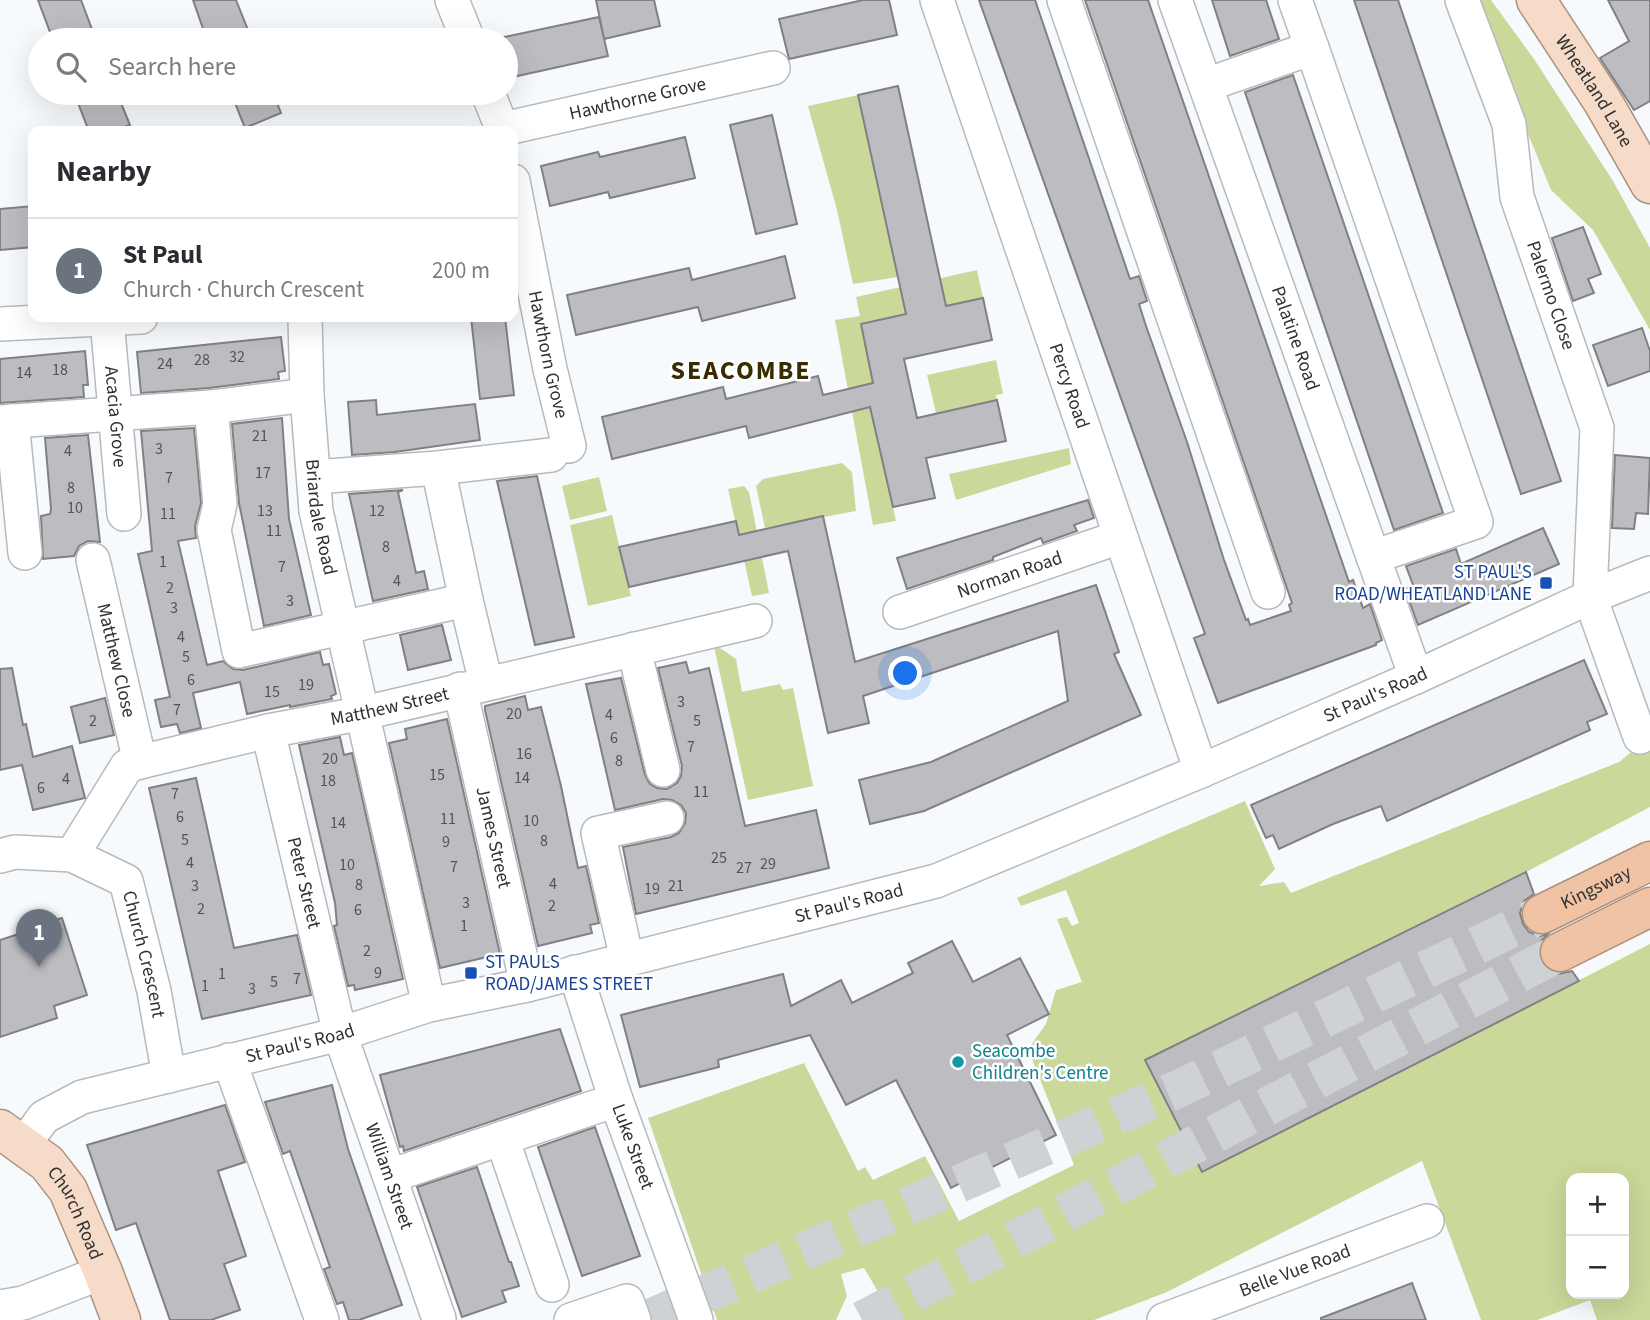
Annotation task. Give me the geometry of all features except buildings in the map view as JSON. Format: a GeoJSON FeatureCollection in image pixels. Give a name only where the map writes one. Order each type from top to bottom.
{"type":"FeatureCollection","features":[{"type":"Feature","properties":{"kind":"highway","name":"Kingsway"},"geometry":{"type":"LineString","coordinates":[[1542,914],[1650,862]]}},
{"type":"Feature","properties":{"kind":"highway"},"geometry":{"type":"LineString","coordinates":[[1560,952],[1650,907]]}},
{"type":"Feature","properties":{"kind":"main road","name":"Wheatland Lane"},"geometry":{"type":"LineString","coordinates":[[1536,0],[1604,102],[1648,175]]}},
{"type":"Feature","properties":{"kind":"main road","name":"Church Road"},"geometry":{"type":"LineString","coordinates":[[12,1136],[47,1163],[68,1190],[121,1320]]}},
{"type":"Feature","properties":{"kind":"street"},"geometry":{"type":"LineString","coordinates":[[452,0],[463,28]]}},
{"type":"Feature","properties":{"kind":"street","name":"Percy Road"},"geometry":{"type":"LineString","coordinates":[[937,0],[1201,771]]}},
{"type":"Feature","properties":{"kind":"street"},"geometry":{"type":"LineString","coordinates":[[1064,0],[1268,592]]}},
{"type":"Feature","properties":{"kind":"street","name":"Palatine Road"},"geometry":{"type":"LineString","coordinates":[[1175,0],[1416,677]]}},
{"type":"Feature","properties":{"kind":"street"},"geometry":{"type":"LineString","coordinates":[[1295,0],[1476,522],[1373,557]]}},
{"type":"Feature","properties":{"kind":"street","name":"Palermo Close"},"geometry":{"type":"LineString","coordinates":[[1462,0],[1509,124],[1517,197],[1597,428],[1590,597]]}},
{"type":"Feature","properties":{"kind":"street"},"geometry":{"type":"LineString","coordinates":[[1206,85],[1312,48]]}},
{"type":"Feature","properties":{"kind":"street","name":"Hawthorne Grove"},"geometry":{"type":"LineString","coordinates":[[518,127],[773,68]]}},
{"type":"Feature","properties":{"kind":"street"},"geometry":{"type":"LineString","coordinates":[[493,105],[501,126]]}},
{"type":"Feature","properties":{"kind":"street","name":"Hawthorn Grove"},"geometry":{"type":"LineString","coordinates":[[438,468],[560,450],[550,369],[518,206]]}},
{"type":"Feature","properties":{"kind":"street"},"geometry":{"type":"LineString","coordinates":[[0,324],[43,322]]}},
{"type":"Feature","properties":{"kind":"street","name":"Acacia Grove"},"geometry":{"type":"LineString","coordinates":[[107,322],[124,514]]}},
{"type":"Feature","properties":{"kind":"street","name":"Briardale Road"},"geometry":{"type":"LineString","coordinates":[[305,322],[307,395],[316,511],[429,1005]]}},
{"type":"Feature","properties":{"kind":"street"},"geometry":{"type":"LineString","coordinates":[[25,554],[6,422],[211,407],[307,395]]}},
{"type":"Feature","properties":{"kind":"street"},"geometry":{"type":"LineString","coordinates":[[211,407],[220,504],[214,530],[239,651],[466,600]]}},
{"type":"Feature","properties":{"kind":"street"},"geometry":{"type":"LineString","coordinates":[[314,477],[438,468]]}},
{"type":"Feature","properties":{"kind":"street","name":"James Street"},"geometry":{"type":"LineString","coordinates":[[438,468],[466,600],[473,686],[527,985]]}},
{"type":"Feature","properties":{"kind":"street","name":"Norman Road"},"geometry":{"type":"LineString","coordinates":[[900,612],[1120,537]]}},
{"type":"Feature","properties":{"kind":"street","name":"Matthew Close"},"geometry":{"type":"LineString","coordinates":[[93,561],[140,762]]}},
{"type":"Feature","properties":{"kind":"street","name":"St Paul's Road"},"geometry":{"type":"LineString","coordinates":[[12,1136],[82,1097],[340,1034],[429,1005],[527,985],[936,881],[1201,771],[1590,597],[1650,573]]}},
{"type":"Feature","properties":{"kind":"street"},"geometry":{"type":"LineString","coordinates":[[1590,597],[1640,737]]}},
{"type":"Feature","properties":{"kind":"street","name":"Matthew Street"},"geometry":{"type":"LineString","coordinates":[[72,855],[127,766],[268,731],[364,713],[755,621]]}},
{"type":"Feature","properties":{"kind":"street"},"geometry":{"type":"LineString","coordinates":[[634,649],[663,770]]}},
{"type":"Feature","properties":{"kind":"street","name":"Peter Street"},"geometry":{"type":"LineString","coordinates":[[268,731],[340,1034]]}},
{"type":"Feature","properties":{"kind":"street"},"geometry":{"type":"LineString","coordinates":[[627,960],[598,833],[667,818]]}},
{"type":"Feature","properties":{"kind":"street","name":"Church Crescent"},"geometry":{"type":"LineString","coordinates":[[0,856],[15,852],[72,855],[126,881],[155,991],[169,1076]]}},
{"type":"Feature","properties":{"kind":"street","name":"Luke Street"},"geometry":{"type":"LineString","coordinates":[[575,972],[616,1100],[696,1320]]}},
{"type":"Feature","properties":{"kind":"street","name":"William Street"},"geometry":{"type":"LineString","coordinates":[[340,1034],[439,1319]]}},
{"type":"Feature","properties":{"kind":"street"},"geometry":{"type":"LineString","coordinates":[[229,1060],[322,1320]]}},
{"type":"Feature","properties":{"kind":"street"},"geometry":{"type":"LineString","coordinates":[[390,1176],[616,1100]]}},
{"type":"Feature","properties":{"kind":"street"},"geometry":{"type":"LineString","coordinates":[[502,1138],[552,1285]]}},
{"type":"Feature","properties":{"kind":"street","name":"Belle Vue Road"},"geometry":{"type":"LineString","coordinates":[[1164,1320],[1427,1221]]}},
{"type":"Feature","properties":{"kind":"street"},"geometry":{"type":"LineString","coordinates":[[0,1307],[23,1303],[103,1272]]}},
{"type":"Feature","properties":{"kind":"street"},"geometry":{"type":"LineString","coordinates":[[571,1320],[627,1301],[634,1320]]}},
{"type":"Feature","properties":{"kind":"green space"},"geometry":{"type":"Polygon","coordinates":[[[1473,0],[1491,0],[1534,59],[1613,181],[1650,248],[1650,330],[1593,230],[1551,190],[1473,0]]]}},
{"type":"Feature","properties":{"kind":"green space"},"geometry":{"type":"Polygon","coordinates":[[[858,95],[898,277],[853,284],[837,210],[808,106],[858,95]]]}},
{"type":"Feature","properties":{"kind":"green space"},"geometry":{"type":"Polygon","coordinates":[[[977,270],[983,298],[861,325],[873,383],[866,385],[896,521],[873,525],[835,320],[860,316],[856,297],[977,270]]]}},
{"type":"Feature","properties":{"kind":"green space"},"geometry":{"type":"Polygon","coordinates":[[[996,360],[1003,394],[996,395],[997,400],[936,413],[927,375],[996,360]]]}},
{"type":"Feature","properties":{"kind":"green space"},"geometry":{"type":"Polygon","coordinates":[[[1069,448],[1071,464],[956,500],[949,474],[1069,448]]]}},
{"type":"Feature","properties":{"kind":"green space"},"geometry":{"type":"Polygon","coordinates":[[[842,463],[852,472],[856,511],[765,528],[756,486],[763,479],[842,463]]]}},
{"type":"Feature","properties":{"kind":"green space"},"geometry":{"type":"Polygon","coordinates":[[[599,477],[607,511],[570,520],[562,486],[599,477]]]}},
{"type":"Feature","properties":{"kind":"green space"},"geometry":{"type":"Polygon","coordinates":[[[744,486],[749,492],[769,593],[752,596],[728,489],[744,486]]]}},
{"type":"Feature","properties":{"kind":"green space"},"geometry":{"type":"Polygon","coordinates":[[[612,515],[631,596],[588,606],[570,525],[612,515]]]}},
{"type":"Feature","properties":{"kind":"green space"},"geometry":{"type":"Polygon","coordinates":[[[717,646],[736,659],[742,692],[780,684],[783,690],[793,688],[813,786],[748,800],[714,647],[717,646]]]}},
{"type":"Feature","properties":{"kind":"green space"},"geometry":{"type":"Polygon","coordinates":[[[1650,737],[1650,807],[1526,872],[1145,1060],[1203,1172],[1650,944],[1650,1320],[1597,1320],[1590,1300],[1537,1320],[1481,1320],[1422,1161],[1167,1292],[1094,1320],[893,1320],[864,1268],[841,1274],[847,1296],[836,1320],[717,1320],[648,1118],[804,1063],[858,1171],[865,1167],[873,1180],[925,1156],[959,1221],[1074,1165],[1028,1049],[1046,1024],[1056,990],[1082,982],[1057,919],[1067,917],[1072,926],[1079,923],[1066,890],[1021,906],[1017,898],[1245,801],[1275,869],[1259,886],[1284,882],[1291,893],[1619,762],[1650,737]]]}},
{"type":"Feature","properties":{"kind":"tunnel"},"geometry":{"type":"LineString","coordinates":[[645,1320],[1178,1089],[1542,914]]}},
{"type":"Feature","properties":{"kind":"tunnel"},"geometry":{"type":"LineString","coordinates":[[862,1320],[1560,952]]}},
{"type":"Feature","properties":{"kind":"place","name":"ST PAUL'S ROAD/WHEATLAND LANE"},"geometry":{"type":"Point","coordinates":[1546,583]}},
{"type":"Feature","properties":{"kind":"place","name":"St Paul"},"geometry":{"type":"Point","coordinates":[39,967]}},
{"type":"Feature","properties":{"kind":"place","name":"ST PAULS ROAD/JAMES STREET"},"geometry":{"type":"Point","coordinates":[471,973]}},
{"type":"Feature","properties":{"kind":"place","name":"Seacombe Children's Centre"},"geometry":{"type":"Point","coordinates":[958,1062]}},
{"type":"Feature","properties":{"kind":"district","name":"SEACOMBE"},"geometry":{"type":"Point","coordinates":[741,370]}}]}
